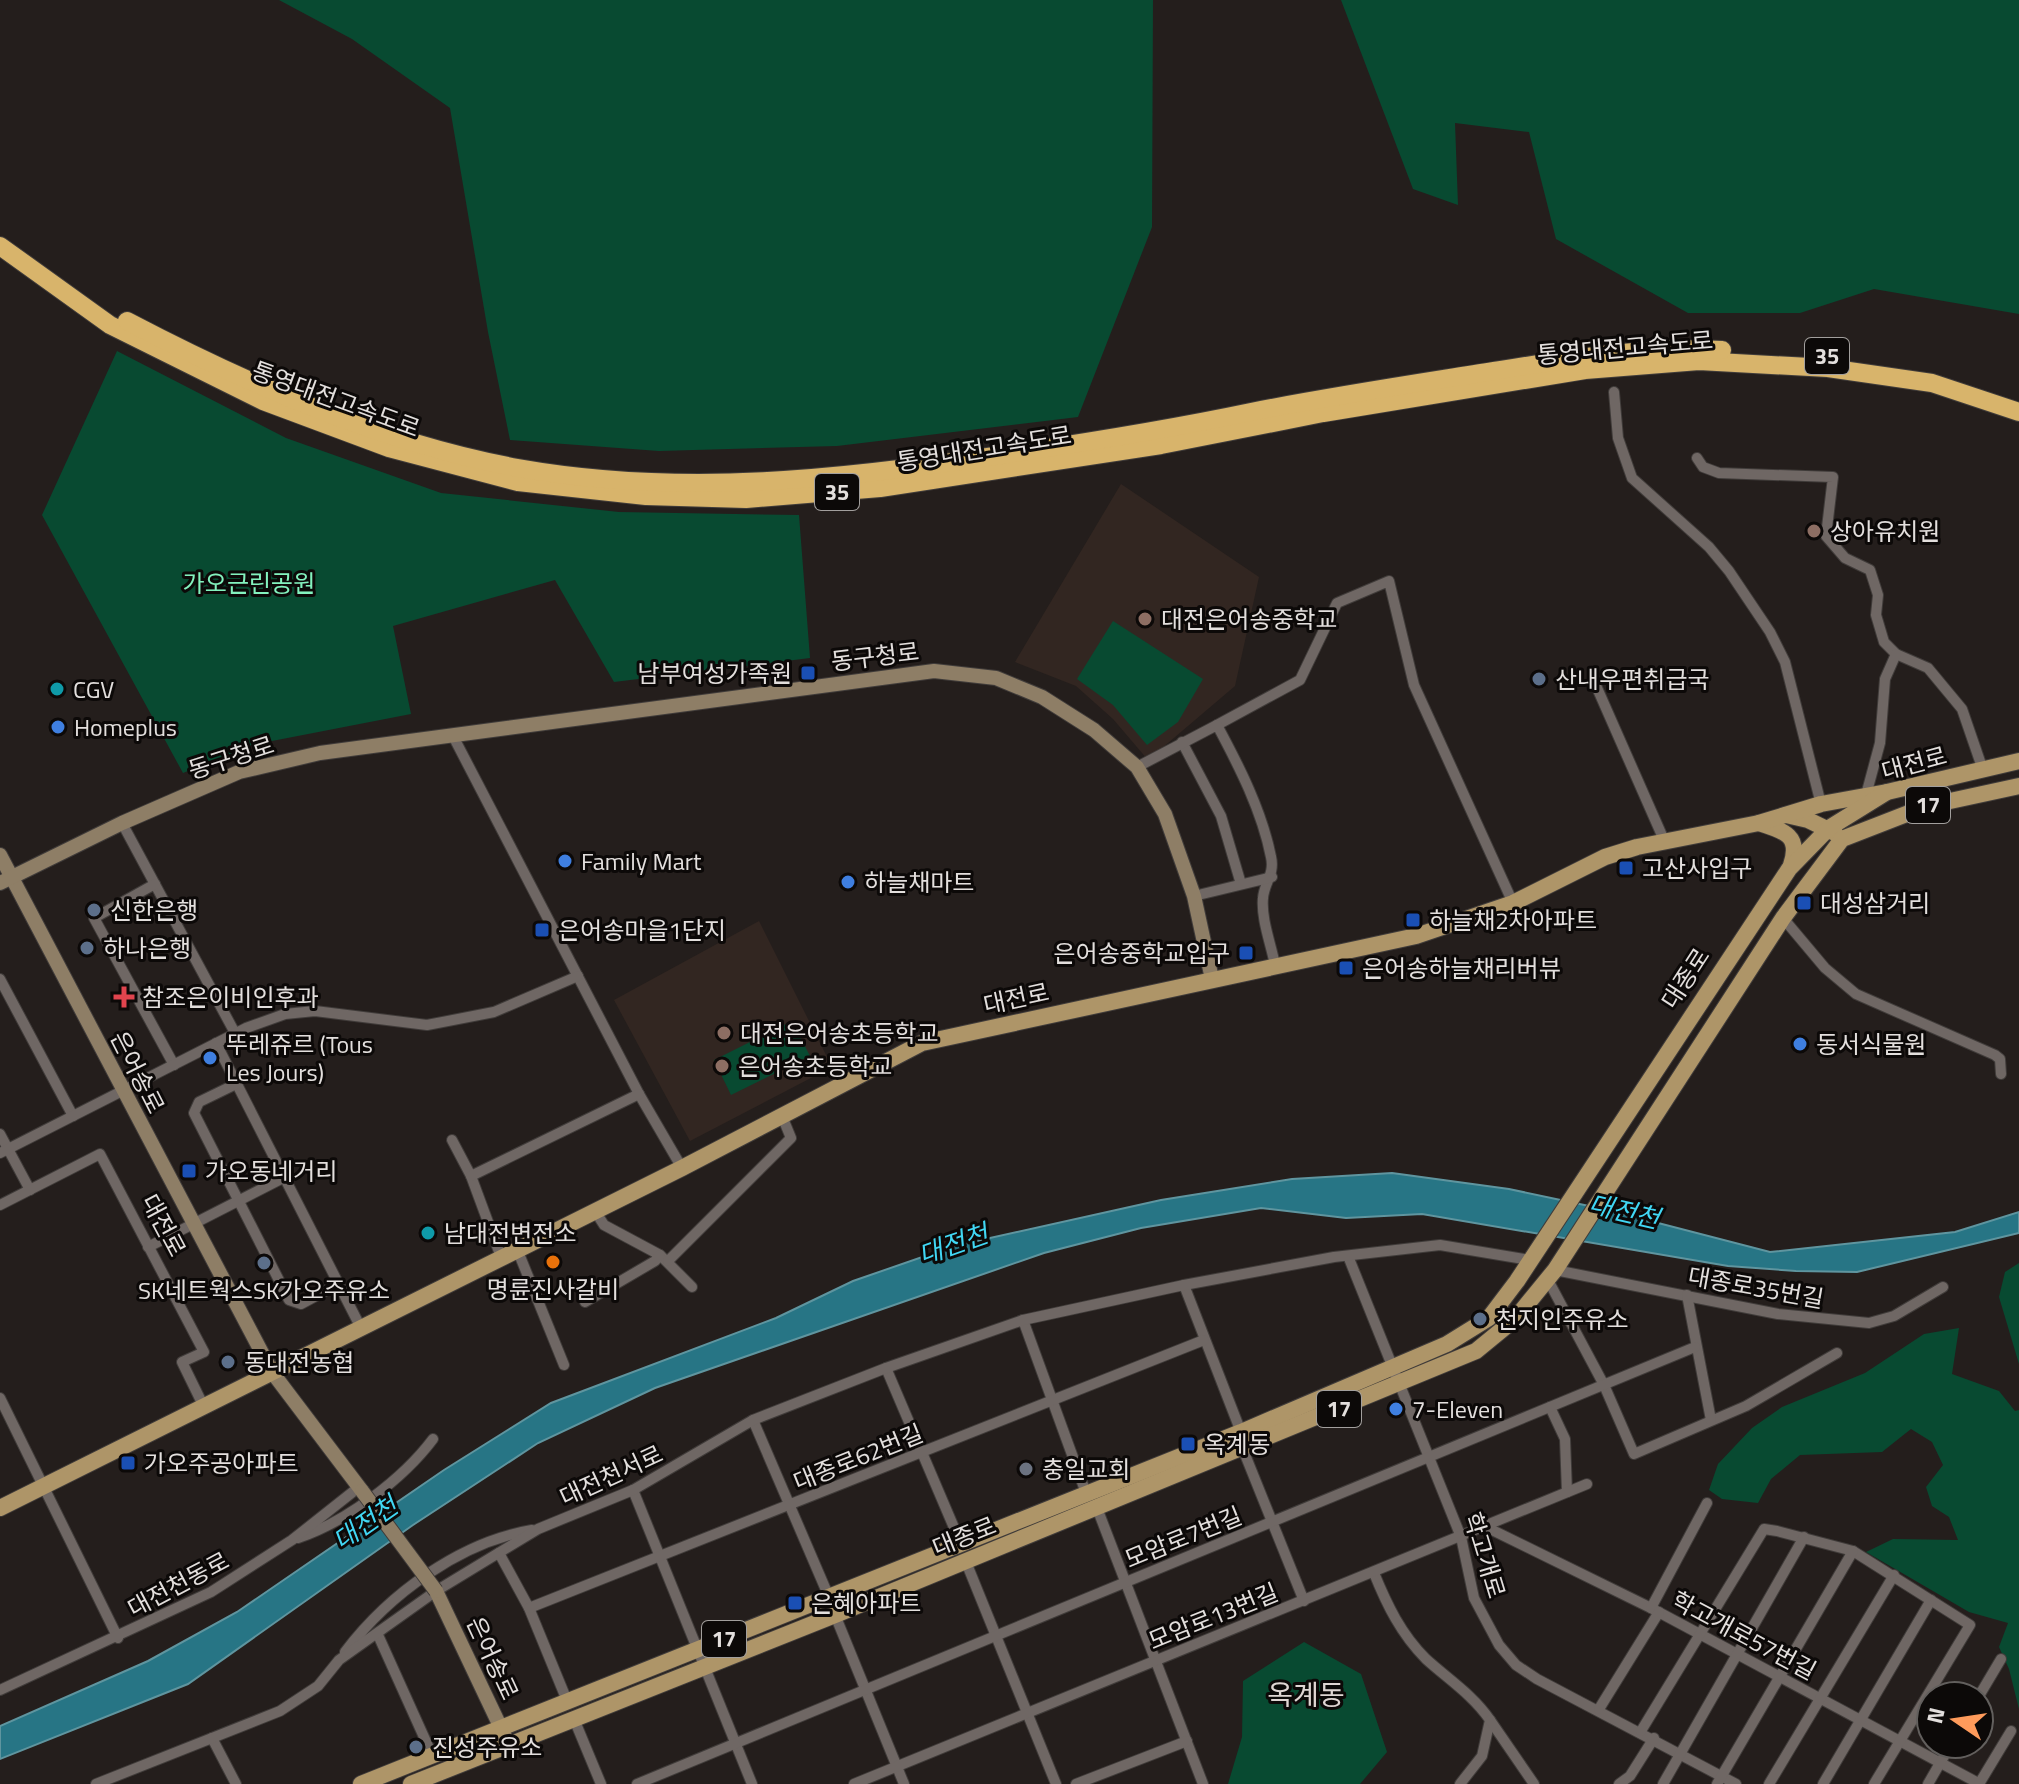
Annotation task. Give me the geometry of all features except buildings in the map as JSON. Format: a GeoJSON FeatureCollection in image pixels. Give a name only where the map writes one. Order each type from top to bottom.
{"type":"FeatureCollection","features":[{"type":"Feature","properties":{"kind":"highway","name":"통영대전고속도로"},"geometry":{"type":"LineString","coordinates":[[0,232],[34,267]]}},
{"type":"Feature","properties":{"kind":"highway","name":"통영대전고속도로"},"geometry":{"type":"LineString","coordinates":[[0,246],[113,320],[263,387],[389,434],[518,467],[646,481],[746,485],[880,474],[1161,430],[1322,398],[1697,348],[1825,355],[1930,370],[2019,400]]}},
{"type":"Feature","properties":{"kind":"highway","name":"통영대전고속도로"},"geometry":{"type":"LineString","coordinates":[[1630,359],[1828,368],[1932,383],[2019,412]]}},
{"type":"Feature","properties":{"kind":"main road","name":"동구청로"},"geometry":{"type":"LineString","coordinates":[[6,880],[122,823],[239,772],[320,753],[934,671],[996,678],[1042,697],[1094,730],[1137,767],[1165,814],[1194,896],[1212,979]]}},
{"type":"Feature","properties":{"kind":"main road","name":"대전로"},"geometry":{"type":"LineString","coordinates":[[0,1508],[682,1168],[922,1043],[1416,936],[1513,903],[1605,857],[1664,840],[1759,823],[1821,804],[2019,761]]}},
{"type":"Feature","properties":{"kind":"main road","name":"대전로"},"geometry":{"type":"LineString","coordinates":[[1836,834],[1927,806],[2019,786]]}},
{"type":"Feature","properties":{"kind":"main road","name":"대전로"},"geometry":{"type":"LineString","coordinates":[[1836,834],[1887,792]]}},
{"type":"Feature","properties":{"kind":"main road"},"geometry":{"type":"LineString","coordinates":[[1784,815],[1836,834]]}},
{"type":"Feature","properties":{"kind":"main road"},"geometry":{"type":"LineString","coordinates":[[1759,823],[1784,831],[1794,839],[1796,850],[1789,869]]}},
{"type":"Feature","properties":{"kind":"main road","name":"대종로"},"geometry":{"type":"LineString","coordinates":[[411,1784],[506,1737],[571,1711],[703,1667],[1097,1508],[1447,1344],[1489,1318],[1789,869],[1836,834]]}},
{"type":"Feature","properties":{"kind":"main road","name":"대종로"},"geometry":{"type":"LineString","coordinates":[[571,1711],[697,1650],[1086,1493],[1402,1384],[1476,1351],[1515,1319],[1552,1275],[1836,834]]}},
{"type":"Feature","properties":{"kind":"main road","name":"은어송로"},"geometry":{"type":"LineString","coordinates":[[0,855],[6,880],[272,1372],[436,1591],[506,1737]]}},
{"type":"Feature","properties":{"kind":"main road","name":"대종로"},"geometry":{"type":"LineString","coordinates":[[361,1784],[439,1771]]}},
{"type":"Feature","properties":{"kind":"street"},"geometry":{"type":"LineString","coordinates":[[1614,392],[1618,438],[1632,478],[1709,547],[1770,632],[1785,662],[1821,804]]}},
{"type":"Feature","properties":{"kind":"street"},"geometry":{"type":"LineString","coordinates":[[1697,458],[1703,467],[1719,473],[1833,477],[1826,536],[1845,558],[1870,570],[1878,595],[1876,615],[1884,642],[1896,654],[1928,668],[1962,709],[1983,770]]}},
{"type":"Feature","properties":{"kind":"street"},"geometry":{"type":"LineString","coordinates":[[1137,767],[1300,680],[1337,603],[1389,581],[1414,685],[1513,903]]}},
{"type":"Feature","properties":{"kind":"street","name":"대전로"},"geometry":{"type":"LineString","coordinates":[[1866,795],[1880,743],[1885,679],[1896,654]]}},
{"type":"Feature","properties":{"kind":"street"},"geometry":{"type":"LineString","coordinates":[[1594,681],[1664,840]]}},
{"type":"Feature","properties":{"kind":"street"},"geometry":{"type":"LineString","coordinates":[[1217,725],[1246,780],[1272,858],[1272,877],[1263,893],[1263,907],[1275,965]]}},
{"type":"Feature","properties":{"kind":"street"},"geometry":{"type":"LineString","coordinates":[[453,736],[639,1094],[682,1168]]}},
{"type":"Feature","properties":{"kind":"street"},"geometry":{"type":"LineString","coordinates":[[1182,742],[1221,816],[1241,884]]}},
{"type":"Feature","properties":{"kind":"street"},"geometry":{"type":"LineString","coordinates":[[122,823],[235,1033]]}},
{"type":"Feature","properties":{"kind":"street"},"geometry":{"type":"LineString","coordinates":[[1194,896],[1272,877]]}},
{"type":"Feature","properties":{"kind":"street"},"geometry":{"type":"LineString","coordinates":[[155,884],[94,918],[174,1065]]}},
{"type":"Feature","properties":{"kind":"street"},"geometry":{"type":"LineString","coordinates":[[1783,918],[1825,968],[1856,994],[1995,1055],[2000,1059],[2001,1074]]}},
{"type":"Feature","properties":{"kind":"street"},"geometry":{"type":"LineString","coordinates":[[4,1151],[235,1033],[294,1012],[348,1014],[427,1025],[494,1012],[578,976]]}},
{"type":"Feature","properties":{"kind":"street"},"geometry":{"type":"LineString","coordinates":[[0,979],[73,1116]]}},
{"type":"Feature","properties":{"kind":"street"},"geometry":{"type":"LineString","coordinates":[[216,1043],[361,1328]]}},
{"type":"Feature","properties":{"kind":"street","name":"은어송로"},"geometry":{"type":"LineString","coordinates":[[236,1084],[199,1102],[194,1113],[238,1201],[294,1304],[338,1284]]}},
{"type":"Feature","properties":{"kind":"street"},"geometry":{"type":"LineString","coordinates":[[471,1176],[639,1094]]}},
{"type":"Feature","properties":{"kind":"street"},"geometry":{"type":"LineString","coordinates":[[585,1302],[664,1258],[791,1138],[782,1116]]}},
{"type":"Feature","properties":{"kind":"street"},"geometry":{"type":"LineString","coordinates":[[0,1134],[4,1151],[30,1190]]}},
{"type":"Feature","properties":{"kind":"street"},"geometry":{"type":"LineString","coordinates":[[452,1140],[471,1176],[501,1257]]}},
{"type":"Feature","properties":{"kind":"street","name":"대전로"},"geometry":{"type":"LineString","coordinates":[[0,1205],[100,1154],[204,1352],[182,1362],[204,1407]]}},
{"type":"Feature","properties":{"kind":"street"},"geometry":{"type":"LineString","coordinates":[[148,1247],[283,1178]]}},
{"type":"Feature","properties":{"kind":"street"},"geometry":{"type":"LineString","coordinates":[[595,1211],[604,1225],[664,1258],[692,1287]]}},
{"type":"Feature","properties":{"kind":"street","name":"대전천서로"},"geometry":{"type":"LineString","coordinates":[[96,1784],[117,1780],[280,1711],[318,1686],[339,1660],[436,1591],[538,1529],[633,1490],[753,1420],[886,1368],[1023,1320],[1184,1285],[1348,1256],[1440,1245],[1531,1259]]}},
{"type":"Feature","properties":{"kind":"street"},"geometry":{"type":"LineString","coordinates":[[517,1249],[564,1365]]}},
{"type":"Feature","properties":{"kind":"street"},"geometry":{"type":"LineString","coordinates":[[1348,1256],[1394,1367]]}},
{"type":"Feature","properties":{"kind":"street"},"geometry":{"type":"LineString","coordinates":[[1552,1275],[1634,1454],[1746,1406],[1837,1353]]}},
{"type":"Feature","properties":{"kind":"street","name":"대종로35번길"},"geometry":{"type":"LineString","coordinates":[[1552,1275],[1687,1295],[1778,1314],[1869,1323],[1894,1316],[1943,1287]]}},
{"type":"Feature","properties":{"kind":"street"},"geometry":{"type":"LineString","coordinates":[[1184,1285],[1304,1601]]}},
{"type":"Feature","properties":{"kind":"street"},"geometry":{"type":"LineString","coordinates":[[1687,1295],[1711,1420]]}},
{"type":"Feature","properties":{"kind":"street"},"geometry":{"type":"LineString","coordinates":[[1023,1320],[1086,1493]]}},
{"type":"Feature","properties":{"kind":"street","name":"대종로62번길"},"geometry":{"type":"LineString","coordinates":[[529,1608],[1204,1340]]}},
{"type":"Feature","properties":{"kind":"street","name":"모암로7번길"},"geometry":{"type":"LineString","coordinates":[[637,1784],[1695,1347]]}},
{"type":"Feature","properties":{"kind":"street","name":"학고개로"},"geometry":{"type":"LineString","coordinates":[[1394,1367],[1461,1537],[1474,1598],[1499,1645],[1516,1665],[1537,1679],[1654,1738],[1719,1780],[1736,1784]]}},
{"type":"Feature","properties":{"kind":"street","name":"대종로"},"geometry":{"type":"LineString","coordinates":[[886,1368],[961,1544]]}},
{"type":"Feature","properties":{"kind":"street"},"geometry":{"type":"LineString","coordinates":[[0,1398],[118,1638]]}},
{"type":"Feature","properties":{"kind":"street"},"geometry":{"type":"LineString","coordinates":[[1550,1407],[1565,1439],[1567,1492]]}},
{"type":"Feature","properties":{"kind":"street"},"geometry":{"type":"LineString","coordinates":[[753,1420],[829,1597]]}},
{"type":"Feature","properties":{"kind":"street"},"geometry":{"type":"LineString","coordinates":[[292,1540],[317,1531],[384,1490],[407,1472],[433,1439]]}},
{"type":"Feature","properties":{"kind":"street","name":"모암로13번길"},"geometry":{"type":"LineString","coordinates":[[854,1784],[1587,1484]]}},
{"type":"Feature","properties":{"kind":"street","name":"대전천동로"},"geometry":{"type":"LineString","coordinates":[[0,1690],[118,1638],[211,1592],[292,1540],[360,1489]]}},
{"type":"Feature","properties":{"kind":"street"},"geometry":{"type":"LineString","coordinates":[[633,1490],[752,1784]]}},
{"type":"Feature","properties":{"kind":"street"},"geometry":{"type":"LineString","coordinates":[[1599,1709],[1655,1610],[1707,1503]]}},
{"type":"Feature","properties":{"kind":"street"},"geometry":{"type":"LineString","coordinates":[[1097,1508],[1203,1784]]}},
{"type":"Feature","properties":{"kind":"street","name":"학고개로57번길"},"geometry":{"type":"LineString","coordinates":[[1486,1527],[1655,1610],[1980,1784]]}},
{"type":"Feature","properties":{"kind":"street"},"geometry":{"type":"LineString","coordinates":[[339,1660],[377,1615],[433,1571],[480,1546],[538,1529]]}},
{"type":"Feature","properties":{"kind":"street"},"geometry":{"type":"LineString","coordinates":[[1641,1731],[1764,1529],[1804,1537],[1853,1551],[1970,1625],[1874,1784]]}},
{"type":"Feature","properties":{"kind":"street"},"geometry":{"type":"LineString","coordinates":[[1663,1784],[1740,1655],[1804,1537]]}},
{"type":"Feature","properties":{"kind":"street"},"geometry":{"type":"LineString","coordinates":[[1719,1780],[1853,1551]]}},
{"type":"Feature","properties":{"kind":"street"},"geometry":{"type":"LineString","coordinates":[[499,1553],[529,1608],[601,1784]]}},
{"type":"Feature","properties":{"kind":"street"},"geometry":{"type":"LineString","coordinates":[[966,1562],[1056,1784]]}},
{"type":"Feature","properties":{"kind":"street"},"geometry":{"type":"LineString","coordinates":[[1374,1573],[1393,1618],[1424,1657],[1478,1703],[1534,1784]]}},
{"type":"Feature","properties":{"kind":"street"},"geometry":{"type":"LineString","coordinates":[[1769,1784],[1894,1575]]}},
{"type":"Feature","properties":{"kind":"street"},"geometry":{"type":"LineString","coordinates":[[1823,1784],[1931,1600]]}},
{"type":"Feature","properties":{"kind":"street"},"geometry":{"type":"LineString","coordinates":[[835,1615],[904,1784]]}},
{"type":"Feature","properties":{"kind":"street"},"geometry":{"type":"LineString","coordinates":[[378,1635],[439,1771]]}},
{"type":"Feature","properties":{"kind":"street"},"geometry":{"type":"LineString","coordinates":[[1989,1680],[2001,1659]]}},
{"type":"Feature","properties":{"kind":"street"},"geometry":{"type":"LineString","coordinates":[[1468,1781],[1482,1756],[1490,1720]]}},
{"type":"Feature","properties":{"kind":"street"},"geometry":{"type":"LineString","coordinates":[[1980,1784],[2011,1731]]}},
{"type":"Feature","properties":{"kind":"street"},"geometry":{"type":"LineString","coordinates":[[212,1738],[236,1784]]}},
{"type":"Feature","properties":{"kind":"street"},"geometry":{"type":"LineString","coordinates":[[1619,1784],[1630,1776],[1654,1738]]}},
{"type":"Feature","properties":{"kind":"street"},"geometry":{"type":"LineString","coordinates":[[1076,1784],[1187,1741]]}},
{"type":"Feature","properties":{"kind":"street"},"geometry":{"type":"LineString","coordinates":[[1928,1784],[1942,1760]]}},
{"type":"Feature","properties":{"kind":"shaded area","name":"대전은어송중학교"},"geometry":{"type":"Polygon","coordinates":[[[1121,484],[1259,577],[1235,686],[1148,760],[1113,719],[1076,686],[1015,662],[1121,484]]]}},
{"type":"Feature","properties":{"kind":"shaded area","name":"대전은어송초등학교"},"geometry":{"type":"Polygon","coordinates":[[[759,921],[832,1067],[690,1141],[614,1000],[759,921]]]}},
{"type":"Feature","properties":{"kind":"green space"},"geometry":{"type":"Polygon","coordinates":[[[279,0],[1153,0],[1152,227],[1078,417],[837,446],[659,451],[510,440],[488,332],[450,108],[352,39],[279,0]]]}},
{"type":"Feature","properties":{"kind":"green space"},"geometry":{"type":"Polygon","coordinates":[[[1341,0],[2019,0],[2019,314],[1874,289],[1800,313],[1688,313],[1556,239],[1529,132],[1455,123],[1458,205],[1413,189],[1341,0]]]}},
{"type":"Feature","properties":{"kind":"green space","name":"가오근린공원"},"geometry":{"type":"Polygon","coordinates":[[[117,351],[286,438],[441,493],[619,512],[799,515],[810,658],[614,682],[555,580],[393,626],[411,714],[252,745],[183,773],[42,515],[117,351]]]}},
{"type":"Feature","properties":{"kind":"green space"},"geometry":{"type":"Polygon","coordinates":[[[1113,621],[1203,679],[1178,722],[1147,745],[1113,705],[1077,679],[1113,621]]]}},
{"type":"Feature","properties":{"kind":"green space"},"geometry":{"type":"Polygon","coordinates":[[[792,1021],[810,1056],[731,1095],[714,1060],[792,1021]]]}},
{"type":"Feature","properties":{"kind":"green space"},"geometry":{"type":"Polygon","coordinates":[[[2019,1263],[2019,1364],[1999,1297],[2005,1272],[2019,1263]]]}},
{"type":"Feature","properties":{"kind":"green space"},"geometry":{"type":"Polygon","coordinates":[[[1959,1328],[1952,1374],[1999,1391],[2015,1411],[2019,1410],[2019,1709],[2009,1669],[1999,1647],[2008,1623],[1969,1612],[1866,1552],[1893,1539],[1958,1540],[1949,1517],[1932,1506],[1926,1487],[1943,1465],[1932,1442],[1911,1429],[1882,1452],[1800,1455],[1771,1479],[1758,1503],[1722,1499],[1709,1490],[1718,1464],[1752,1428],[1782,1407],[1865,1373],[1924,1334],[1959,1328]]]}},
{"type":"Feature","properties":{"kind":"green space"},"geometry":{"type":"Polygon","coordinates":[[[1304,1642],[1361,1674],[1387,1752],[1360,1784],[1228,1784],[1242,1737],[1243,1681],[1304,1642]]]}},
{"type":"Feature","properties":{"kind":"water"},"geometry":{"type":"Polygon","coordinates":[[[1392,1173],[1509,1189],[1608,1210],[1770,1252],[1955,1232],[2019,1212],[2019,1233],[1857,1272],[1796,1271],[1728,1266],[1422,1214],[1346,1218],[1261,1208],[1141,1228],[1044,1253],[655,1388],[538,1443],[413,1525],[188,1684],[0,1759],[0,1726],[148,1661],[237,1612],[444,1470],[551,1403],[776,1318],[853,1281],[954,1246],[1161,1200],[1292,1179],[1392,1173]]]}},
{"type":"Feature","properties":{"kind":"place","name":"상아유치원"},"geometry":{"type":"Point","coordinates":[1814,531]}},
{"type":"Feature","properties":{"kind":"place","name":"대전은어송중학교"},"geometry":{"type":"Point","coordinates":[1145,619]}},
{"type":"Feature","properties":{"kind":"place","name":"남부여성가족원"},"geometry":{"type":"Point","coordinates":[808,673]}},
{"type":"Feature","properties":{"kind":"place","name":"산내우편취급국"},"geometry":{"type":"Point","coordinates":[1539,679]}},
{"type":"Feature","properties":{"kind":"place","name":"CGV"},"geometry":{"type":"Point","coordinates":[57,689]}},
{"type":"Feature","properties":{"kind":"place","name":"Homeplus"},"geometry":{"type":"Point","coordinates":[58,727]}},
{"type":"Feature","properties":{"kind":"place","name":"Family Mart"},"geometry":{"type":"Point","coordinates":[565,861]}},
{"type":"Feature","properties":{"kind":"place","name":"고산사입구"},"geometry":{"type":"Point","coordinates":[1626,868]}},
{"type":"Feature","properties":{"kind":"place","name":"하늘채마트"},"geometry":{"type":"Point","coordinates":[848,882]}},
{"type":"Feature","properties":{"kind":"place","name":"대성삼거리"},"geometry":{"type":"Point","coordinates":[1804,903]}},
{"type":"Feature","properties":{"kind":"place","name":"신한은행"},"geometry":{"type":"Point","coordinates":[94,910]}},
{"type":"Feature","properties":{"kind":"place","name":"하늘채2차아파트"},"geometry":{"type":"Point","coordinates":[1413,920]}},
{"type":"Feature","properties":{"kind":"place","name":"은어송마을1단지"},"geometry":{"type":"Point","coordinates":[542,930]}},
{"type":"Feature","properties":{"kind":"place","name":"하나은행"},"geometry":{"type":"Point","coordinates":[87,948]}},
{"type":"Feature","properties":{"kind":"place","name":"은어송중학교입구"},"geometry":{"type":"Point","coordinates":[1246,953]}},
{"type":"Feature","properties":{"kind":"place","name":"은어송하늘채리버뷰"},"geometry":{"type":"Point","coordinates":[1346,968]}},
{"type":"Feature","properties":{"kind":"place","name":"참조은이비인후과"},"geometry":{"type":"Point","coordinates":[124,997]}},
{"type":"Feature","properties":{"kind":"place","name":"대전은어송초등학교"},"geometry":{"type":"Point","coordinates":[724,1033]}},
{"type":"Feature","properties":{"kind":"place","name":"동서식물원"},"geometry":{"type":"Point","coordinates":[1800,1044]}},
{"type":"Feature","properties":{"kind":"place","name":"뚜레쥬르 (Tous Les Jours)"},"geometry":{"type":"Point","coordinates":[210,1058]}},
{"type":"Feature","properties":{"kind":"place","name":"은어송초등학교"},"geometry":{"type":"Point","coordinates":[722,1066]}},
{"type":"Feature","properties":{"kind":"place","name":"가오동네거리"},"geometry":{"type":"Point","coordinates":[189,1171]}},
{"type":"Feature","properties":{"kind":"place","name":"남대전변전소"},"geometry":{"type":"Point","coordinates":[428,1233]}},
{"type":"Feature","properties":{"kind":"place","name":"명륜진사갈비"},"geometry":{"type":"Point","coordinates":[553,1262]}},
{"type":"Feature","properties":{"kind":"place","name":"SK네트웍스SK가오주유소"},"geometry":{"type":"Point","coordinates":[264,1263]}},
{"type":"Feature","properties":{"kind":"place","name":"천지인주유소"},"geometry":{"type":"Point","coordinates":[1480,1319]}},
{"type":"Feature","properties":{"kind":"place","name":"동대전농협"},"geometry":{"type":"Point","coordinates":[228,1362]}},
{"type":"Feature","properties":{"kind":"place","name":"7-Eleven"},"geometry":{"type":"Point","coordinates":[1396,1409]}},
{"type":"Feature","properties":{"kind":"place","name":"옥계동"},"geometry":{"type":"Point","coordinates":[1188,1444]}},
{"type":"Feature","properties":{"kind":"place","name":"가오주공아파트"},"geometry":{"type":"Point","coordinates":[128,1463]}},
{"type":"Feature","properties":{"kind":"place","name":"충일교회"},"geometry":{"type":"Point","coordinates":[1026,1469]}},
{"type":"Feature","properties":{"kind":"place","name":"은혜아파트"},"geometry":{"type":"Point","coordinates":[795,1603]}},
{"type":"Feature","properties":{"kind":"place","name":"진성주유소"},"geometry":{"type":"Point","coordinates":[416,1747]}},
{"type":"Feature","properties":{"kind":"district","name":"옥계동"},"geometry":{"type":"Point","coordinates":[1306,1694]}},
{"type":"Feature","properties":{"kind":"water label","name":"대전천"},"geometry":{"type":"Point","coordinates":[1624,1211]}},
{"type":"Feature","properties":{"kind":"water label","name":"대전천"},"geometry":{"type":"Point","coordinates":[953,1244]}},
{"type":"Feature","properties":{"kind":"water label","name":"대전천"},"geometry":{"type":"Point","coordinates":[365,1523]}}]}
